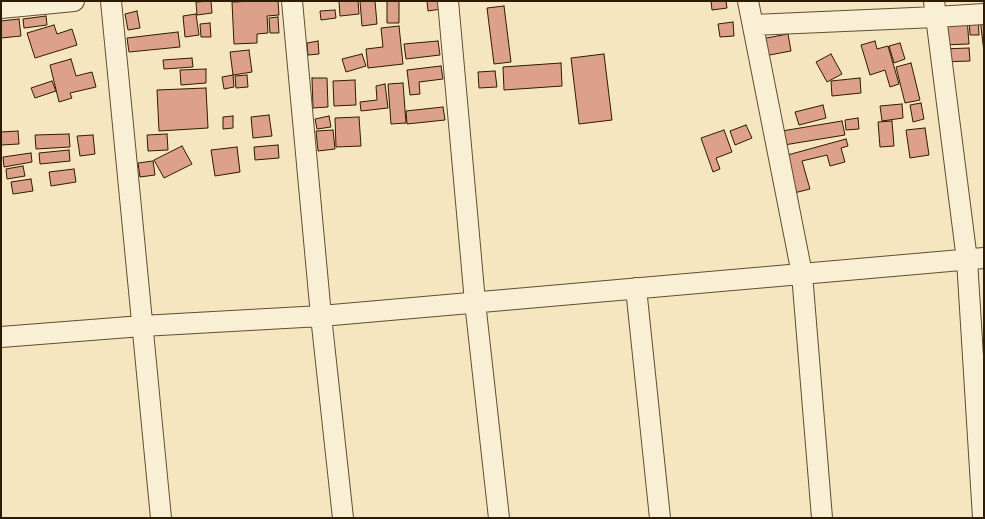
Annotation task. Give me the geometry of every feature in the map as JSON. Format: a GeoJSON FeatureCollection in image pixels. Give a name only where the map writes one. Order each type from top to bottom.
{"type":"FeatureCollection","features":[{"type":"Feature","properties":{"kind":"street"},"geometry":{"type":"LineString","coordinates":[[1,8],[74,1]]}},
{"type":"Feature","properties":{"kind":"street"},"geometry":{"type":"LineString","coordinates":[[111,1],[161,518]]}},
{"type":"Feature","properties":{"kind":"street"},"geometry":{"type":"LineString","coordinates":[[292,1],[321,316],[343,518]]}},
{"type":"Feature","properties":{"kind":"street"},"geometry":{"type":"LineString","coordinates":[[448,1],[475,302],[499,518]]}},
{"type":"Feature","properties":{"kind":"street"},"geometry":{"type":"LineString","coordinates":[[748,1],[802,274],[822,518]]}},
{"type":"Feature","properties":{"kind":"street"},"geometry":{"type":"LineString","coordinates":[[753,25],[935,9],[984,14]]}},
{"type":"Feature","properties":{"kind":"street"},"geometry":{"type":"LineString","coordinates":[[935,9],[976,259],[982,518]]}},
{"type":"Feature","properties":{"kind":"street"},"geometry":{"type":"LineString","coordinates":[[1,337],[142,326],[321,316],[976,259]]}},
{"type":"Feature","properties":{"kind":"street"},"geometry":{"type":"LineString","coordinates":[[636,288],[660,518]]}},
{"type":"Feature","properties":{"kind":"building"},"geometry":{"type":"Polygon","coordinates":[[[211,1],[212,13],[197,15],[196,2],[211,1]]]}},
{"type":"Feature","properties":{"kind":"building"},"geometry":{"type":"Polygon","coordinates":[[[278,1],[279,15],[267,16],[268,33],[257,34],[257,43],[234,44],[232,2],[278,1]]]}},
{"type":"Feature","properties":{"kind":"building"},"geometry":{"type":"Polygon","coordinates":[[[339,1],[358,1],[359,14],[340,16],[339,1]]]}},
{"type":"Feature","properties":{"kind":"building"},"geometry":{"type":"Polygon","coordinates":[[[360,1],[375,1],[377,24],[362,26],[360,1]]]}},
{"type":"Feature","properties":{"kind":"building"},"geometry":{"type":"Polygon","coordinates":[[[387,1],[399,1],[399,23],[387,23],[387,1]]]}},
{"type":"Feature","properties":{"kind":"building"},"geometry":{"type":"Polygon","coordinates":[[[427,1],[440,1],[441,9],[428,11],[427,1]]]}},
{"type":"Feature","properties":{"kind":"building"},"geometry":{"type":"Polygon","coordinates":[[[711,1],[726,1],[727,8],[712,10],[711,1]]]}},
{"type":"Feature","properties":{"kind":"building"},"geometry":{"type":"Polygon","coordinates":[[[504,6],[511,62],[494,64],[487,8],[504,6]]]}},
{"type":"Feature","properties":{"kind":"building"},"geometry":{"type":"Polygon","coordinates":[[[335,10],[336,18],[321,20],[320,11],[335,10]]]}},
{"type":"Feature","properties":{"kind":"building"},"geometry":{"type":"Polygon","coordinates":[[[137,11],[140,28],[128,30],[125,14],[137,11]]]}},
{"type":"Feature","properties":{"kind":"building"},"geometry":{"type":"Polygon","coordinates":[[[196,14],[199,35],[185,37],[183,16],[196,14]]]}},
{"type":"Feature","properties":{"kind":"building"},"geometry":{"type":"Polygon","coordinates":[[[46,16],[47,25],[24,28],[23,19],[46,16]]]}},
{"type":"Feature","properties":{"kind":"building"},"geometry":{"type":"Polygon","coordinates":[[[278,17],[279,33],[270,33],[269,18],[278,17]]]}},
{"type":"Feature","properties":{"kind":"building"},"geometry":{"type":"Polygon","coordinates":[[[967,18],[969,44],[941,45],[940,20],[967,18]]]}},
{"type":"Feature","properties":{"kind":"building"},"geometry":{"type":"Polygon","coordinates":[[[969,18],[978,18],[979,35],[970,35],[969,18]]]}},
{"type":"Feature","properties":{"kind":"building"},"geometry":{"type":"Polygon","coordinates":[[[984,18],[984,52],[980,19],[984,18]]]}},
{"type":"Feature","properties":{"kind":"building"},"geometry":{"type":"Polygon","coordinates":[[[19,19],[21,36],[1,38],[1,21],[19,19]]]}},
{"type":"Feature","properties":{"kind":"building"},"geometry":{"type":"Polygon","coordinates":[[[733,22],[734,36],[720,37],[718,24],[733,22]]]}},
{"type":"Feature","properties":{"kind":"building"},"geometry":{"type":"Polygon","coordinates":[[[210,23],[211,37],[201,37],[200,24],[210,23]]]}},
{"type":"Feature","properties":{"kind":"building"},"geometry":{"type":"Polygon","coordinates":[[[54,25],[57,34],[72,29],[77,45],[35,58],[27,33],[54,25]]]}},
{"type":"Feature","properties":{"kind":"building"},"geometry":{"type":"Polygon","coordinates":[[[399,26],[403,64],[368,68],[366,49],[383,47],[381,28],[399,26]]]}},
{"type":"Feature","properties":{"kind":"building"},"geometry":{"type":"Polygon","coordinates":[[[178,32],[180,47],[129,52],[127,38],[178,32]]]}},
{"type":"Feature","properties":{"kind":"building"},"geometry":{"type":"Polygon","coordinates":[[[788,34],[791,51],[764,56],[761,39],[788,34]]]}},
{"type":"Feature","properties":{"kind":"building"},"geometry":{"type":"Polygon","coordinates":[[[318,41],[319,54],[308,55],[307,43],[318,41]]]}},
{"type":"Feature","properties":{"kind":"building"},"geometry":{"type":"Polygon","coordinates":[[[438,41],[440,55],[406,59],[404,44],[438,41]]]}},
{"type":"Feature","properties":{"kind":"building"},"geometry":{"type":"Polygon","coordinates":[[[875,41],[877,49],[888,46],[899,84],[890,87],[885,70],[870,75],[861,45],[875,41]]]}},
{"type":"Feature","properties":{"kind":"building"},"geometry":{"type":"Polygon","coordinates":[[[900,43],[905,59],[894,63],[889,46],[900,43]]]}},
{"type":"Feature","properties":{"kind":"building"},"geometry":{"type":"Polygon","coordinates":[[[969,48],[970,61],[942,62],[942,49],[969,48]]]}},
{"type":"Feature","properties":{"kind":"building"},"geometry":{"type":"Polygon","coordinates":[[[249,50],[252,72],[233,75],[230,52],[249,50]]]}},
{"type":"Feature","properties":{"kind":"building"},"geometry":{"type":"Polygon","coordinates":[[[362,54],[366,66],[346,72],[342,59],[362,54]]]}},
{"type":"Feature","properties":{"kind":"building"},"geometry":{"type":"Polygon","coordinates":[[[604,54],[612,120],[579,124],[571,58],[604,54]]]}},
{"type":"Feature","properties":{"kind":"building"},"geometry":{"type":"Polygon","coordinates":[[[831,54],[842,74],[827,82],[816,62],[831,54]]]}},
{"type":"Feature","properties":{"kind":"building"},"geometry":{"type":"Polygon","coordinates":[[[192,58],[193,67],[164,69],[163,60],[192,58]]]}},
{"type":"Feature","properties":{"kind":"building"},"geometry":{"type":"Polygon","coordinates":[[[71,59],[76,76],[92,72],[96,87],[70,93],[72,98],[59,102],[50,65],[71,59]]]}},
{"type":"Feature","properties":{"kind":"building"},"geometry":{"type":"Polygon","coordinates":[[[561,63],[562,86],[504,90],[503,67],[561,63]]]}},
{"type":"Feature","properties":{"kind":"building"},"geometry":{"type":"Polygon","coordinates":[[[911,63],[920,100],[905,103],[896,67],[911,63]]]}},
{"type":"Feature","properties":{"kind":"building"},"geometry":{"type":"Polygon","coordinates":[[[441,66],[443,79],[419,82],[420,94],[410,95],[407,70],[441,66]]]}},
{"type":"Feature","properties":{"kind":"building"},"geometry":{"type":"Polygon","coordinates":[[[206,69],[206,83],[181,85],[180,70],[206,69]]]}},
{"type":"Feature","properties":{"kind":"building"},"geometry":{"type":"Polygon","coordinates":[[[495,71],[497,87],[479,88],[478,72],[495,71]]]}},
{"type":"Feature","properties":{"kind":"building"},"geometry":{"type":"Polygon","coordinates":[[[233,75],[234,87],[224,89],[222,77],[233,75]]]}},
{"type":"Feature","properties":{"kind":"building"},"geometry":{"type":"Polygon","coordinates":[[[247,75],[248,87],[236,88],[235,76],[247,75]]]}},
{"type":"Feature","properties":{"kind":"building"},"geometry":{"type":"Polygon","coordinates":[[[312,78],[327,78],[328,107],[313,108],[312,78]]]}},
{"type":"Feature","properties":{"kind":"building"},"geometry":{"type":"Polygon","coordinates":[[[860,78],[861,93],[832,96],[831,81],[860,78]]]}},
{"type":"Feature","properties":{"kind":"building"},"geometry":{"type":"Polygon","coordinates":[[[355,80],[356,105],[334,106],[333,81],[355,80]]]}},
{"type":"Feature","properties":{"kind":"building"},"geometry":{"type":"Polygon","coordinates":[[[52,81],[56,91],[35,98],[31,88],[52,81]]]}},
{"type":"Feature","properties":{"kind":"building"},"geometry":{"type":"Polygon","coordinates":[[[403,83],[406,123],[391,124],[388,84],[403,83]]]}},
{"type":"Feature","properties":{"kind":"building"},"geometry":{"type":"Polygon","coordinates":[[[385,84],[388,108],[361,111],[360,102],[377,100],[376,86],[385,84]]]}},
{"type":"Feature","properties":{"kind":"building"},"geometry":{"type":"Polygon","coordinates":[[[206,88],[208,128],[159,131],[157,90],[206,88]]]}},
{"type":"Feature","properties":{"kind":"building"},"geometry":{"type":"Polygon","coordinates":[[[921,103],[924,119],[913,122],[910,105],[921,103]]]}},
{"type":"Feature","properties":{"kind":"building"},"geometry":{"type":"Polygon","coordinates":[[[902,104],[903,118],[882,121],[880,106],[902,104]]]}},
{"type":"Feature","properties":{"kind":"building"},"geometry":{"type":"Polygon","coordinates":[[[823,105],[826,118],[799,125],[795,112],[823,105]]]}},
{"type":"Feature","properties":{"kind":"building"},"geometry":{"type":"Polygon","coordinates":[[[443,107],[445,120],[407,124],[406,111],[443,107]]]}},
{"type":"Feature","properties":{"kind":"building"},"geometry":{"type":"Polygon","coordinates":[[[269,115],[272,136],[253,138],[251,117],[269,115]]]}},
{"type":"Feature","properties":{"kind":"building"},"geometry":{"type":"Polygon","coordinates":[[[233,116],[233,128],[223,129],[223,117],[233,116]]]}},
{"type":"Feature","properties":{"kind":"building"},"geometry":{"type":"Polygon","coordinates":[[[329,116],[331,127],[317,129],[315,119],[329,116]]]}},
{"type":"Feature","properties":{"kind":"building"},"geometry":{"type":"Polygon","coordinates":[[[359,117],[361,146],[336,147],[335,118],[359,117]]]}},
{"type":"Feature","properties":{"kind":"building"},"geometry":{"type":"Polygon","coordinates":[[[858,118],[859,129],[846,130],[845,120],[858,118]]]}},
{"type":"Feature","properties":{"kind":"building"},"geometry":{"type":"Polygon","coordinates":[[[842,121],[845,135],[784,145],[782,131],[842,121]]]}},
{"type":"Feature","properties":{"kind":"building"},"geometry":{"type":"Polygon","coordinates":[[[892,121],[894,146],[880,147],[878,122],[892,121]]]}},
{"type":"Feature","properties":{"kind":"building"},"geometry":{"type":"Polygon","coordinates":[[[746,125],[752,138],[735,145],[730,131],[746,125]]]}},
{"type":"Feature","properties":{"kind":"building"},"geometry":{"type":"Polygon","coordinates":[[[925,128],[929,155],[910,158],[906,130],[925,128]]]}},
{"type":"Feature","properties":{"kind":"building"},"geometry":{"type":"Polygon","coordinates":[[[333,130],[335,149],[318,151],[316,131],[333,130]]]}},
{"type":"Feature","properties":{"kind":"building"},"geometry":{"type":"Polygon","coordinates":[[[724,130],[732,152],[716,158],[720,169],[713,172],[701,138],[724,130]]]}},
{"type":"Feature","properties":{"kind":"building"},"geometry":{"type":"Polygon","coordinates":[[[18,131],[19,144],[1,145],[1,132],[18,131]]]}},
{"type":"Feature","properties":{"kind":"building"},"geometry":{"type":"Polygon","coordinates":[[[69,134],[70,147],[36,149],[35,135],[69,134]]]}},
{"type":"Feature","properties":{"kind":"building"},"geometry":{"type":"Polygon","coordinates":[[[167,134],[168,150],[148,151],[147,135],[167,134]]]}},
{"type":"Feature","properties":{"kind":"building"},"geometry":{"type":"Polygon","coordinates":[[[93,135],[95,154],[80,156],[77,136],[93,135]]]}},
{"type":"Feature","properties":{"kind":"building"},"geometry":{"type":"Polygon","coordinates":[[[846,139],[848,146],[841,148],[845,162],[830,166],[827,155],[802,161],[810,189],[794,193],[784,156],[846,139]]]}},
{"type":"Feature","properties":{"kind":"building"},"geometry":{"type":"Polygon","coordinates":[[[278,145],[279,158],[255,160],[254,147],[278,145]]]}},
{"type":"Feature","properties":{"kind":"building"},"geometry":{"type":"Polygon","coordinates":[[[182,146],[192,164],[164,178],[154,160],[182,146]]]}},
{"type":"Feature","properties":{"kind":"building"},"geometry":{"type":"Polygon","coordinates":[[[237,147],[240,172],[215,176],[211,150],[237,147]]]}},
{"type":"Feature","properties":{"kind":"building"},"geometry":{"type":"Polygon","coordinates":[[[69,150],[70,161],[40,164],[39,153],[69,150]]]}},
{"type":"Feature","properties":{"kind":"building"},"geometry":{"type":"Polygon","coordinates":[[[31,153],[32,162],[4,167],[3,157],[31,153]]]}},
{"type":"Feature","properties":{"kind":"building"},"geometry":{"type":"Polygon","coordinates":[[[153,161],[155,175],[140,177],[138,163],[153,161]]]}},
{"type":"Feature","properties":{"kind":"building"},"geometry":{"type":"Polygon","coordinates":[[[23,166],[25,176],[7,179],[6,169],[23,166]]]}},
{"type":"Feature","properties":{"kind":"building"},"geometry":{"type":"Polygon","coordinates":[[[74,169],[76,182],[51,186],[49,172],[74,169]]]}},
{"type":"Feature","properties":{"kind":"building"},"geometry":{"type":"Polygon","coordinates":[[[31,179],[33,191],[13,194],[11,182],[31,179]]]}}]}
